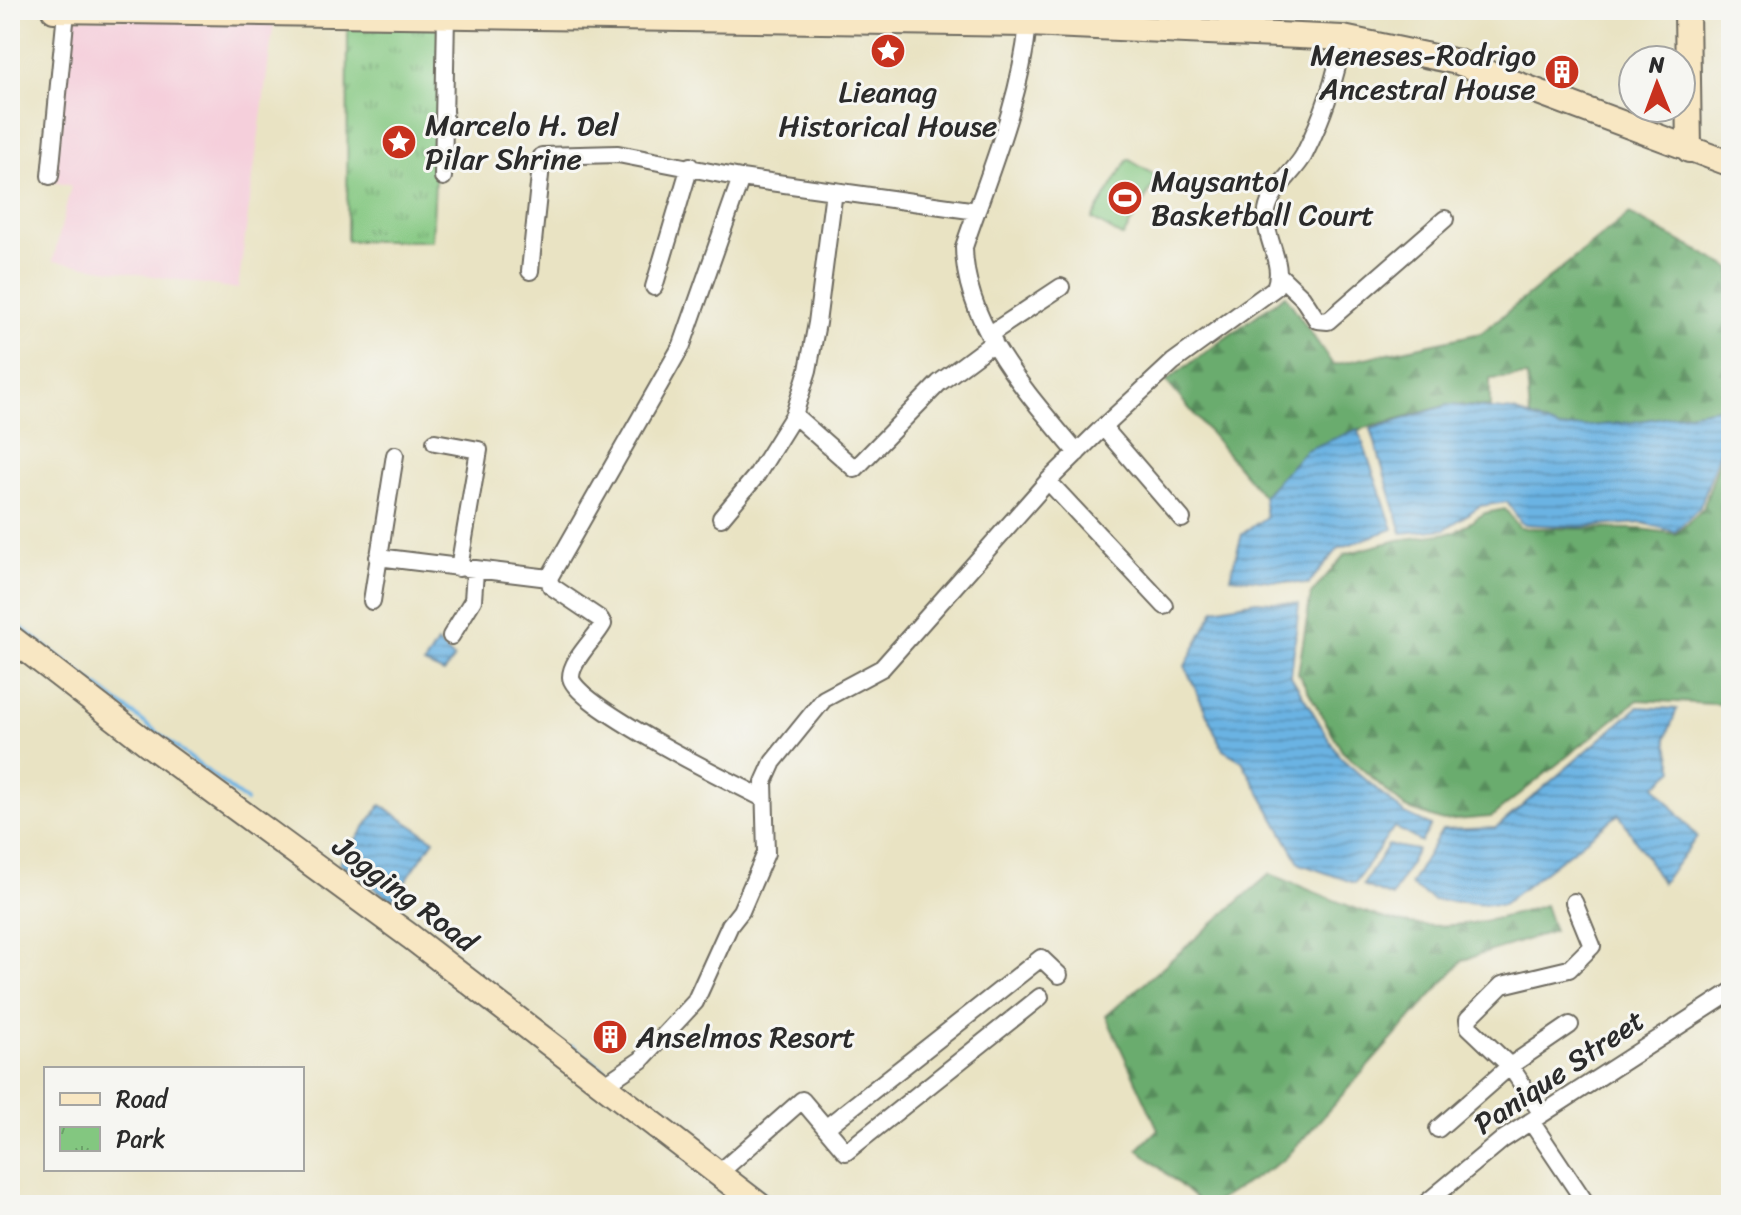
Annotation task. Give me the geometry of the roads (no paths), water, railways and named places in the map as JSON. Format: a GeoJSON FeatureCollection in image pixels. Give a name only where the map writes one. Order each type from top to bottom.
{"type":"FeatureCollection","features":[{"type":"Feature","properties":{"kind":"main road"},"geometry":{"type":"LineString","coordinates":[[1687,10],[1689,150]]}},
{"type":"Feature","properties":{"kind":"main road"},"geometry":{"type":"LineString","coordinates":[[60,11],[1028,24],[1177,20],[1343,38],[1458,62],[1731,164]]}},
{"type":"Feature","properties":{"kind":"main road","name":"Jogging Road"},"geometry":{"type":"LineString","coordinates":[[10,637],[759,1205]]}},
{"type":"Feature","properties":{"kind":"street"},"geometry":{"type":"LineString","coordinates":[[50,176],[60,11]]}},
{"type":"Feature","properties":{"kind":"street"},"geometry":{"type":"LineString","coordinates":[[443,177],[446,14]]}},
{"type":"Feature","properties":{"kind":"street"},"geometry":{"type":"LineString","coordinates":[[1028,24],[1024,66],[1010,120],[964,247],[964,268],[992,338],[1024,388],[1077,453]]}},
{"type":"Feature","properties":{"kind":"street"},"geometry":{"type":"LineString","coordinates":[[1343,38],[1337,69],[1303,157],[1267,209],[1267,230],[1280,276],[1302,297],[1317,320],[1324,322],[1445,219]]}},
{"type":"Feature","properties":{"kind":"street"},"geometry":{"type":"LineString","coordinates":[[530,271],[542,156],[618,154],[741,178],[977,211]]}},
{"type":"Feature","properties":{"kind":"street"},"geometry":{"type":"LineString","coordinates":[[654,287],[690,166]]}},
{"type":"Feature","properties":{"kind":"street"},"geometry":{"type":"LineString","coordinates":[[741,178],[682,345],[549,578],[551,586],[603,624],[574,667],[571,678],[574,688],[619,720],[763,798]]}},
{"type":"Feature","properties":{"kind":"street"},"geometry":{"type":"LineString","coordinates":[[721,518],[756,476],[794,415],[817,323],[834,191]]}},
{"type":"Feature","properties":{"kind":"street"},"geometry":{"type":"LineString","coordinates":[[604,1085],[641,1060],[695,1002],[766,853],[764,782],[773,762],[824,699],[882,668],[1048,481],[1173,362],[1267,295],[1275,288],[1280,276]]}},
{"type":"Feature","properties":{"kind":"street"},"geometry":{"type":"LineString","coordinates":[[794,415],[855,469],[939,383],[992,338],[1061,287]]}},
{"type":"Feature","properties":{"kind":"street"},"geometry":{"type":"LineString","coordinates":[[1103,427],[1182,519]]}},
{"type":"Feature","properties":{"kind":"street"},"geometry":{"type":"LineString","coordinates":[[435,442],[479,450],[467,570],[473,600],[451,636]]}},
{"type":"Feature","properties":{"kind":"street"},"geometry":{"type":"LineString","coordinates":[[372,601],[395,455]]}},
{"type":"Feature","properties":{"kind":"street"},"geometry":{"type":"LineString","coordinates":[[1048,481],[1165,606]]}},
{"type":"Feature","properties":{"kind":"street"},"geometry":{"type":"LineString","coordinates":[[378,557],[549,578]]}},
{"type":"Feature","properties":{"kind":"street"},"geometry":{"type":"LineString","coordinates":[[1574,902],[1592,946],[1569,969],[1502,985],[1468,1019],[1469,1027],[1510,1066],[1587,1205]]}},
{"type":"Feature","properties":{"kind":"street"},"geometry":{"type":"LineString","coordinates":[[828,1126],[1041,958],[1059,975]]}},
{"type":"Feature","properties":{"kind":"street","name":"Panique Street"},"geometry":{"type":"LineString","coordinates":[[1431,1202],[1502,1140],[1731,992]]}},
{"type":"Feature","properties":{"kind":"street"},"geometry":{"type":"LineString","coordinates":[[718,1174],[802,1100],[828,1126],[846,1152],[1040,997]]}},
{"type":"Feature","properties":{"kind":"street"},"geometry":{"type":"LineString","coordinates":[[1438,1129],[1510,1066],[1570,1025]]}},
{"type":"Feature","properties":{"kind":"water"},"geometry":{"type":"Polygon","coordinates":[[[1448,405],[1514,411],[1559,429],[1633,422],[1731,406],[1731,449],[1722,445],[1700,507],[1675,532],[1643,523],[1578,527],[1522,524],[1507,502],[1480,506],[1445,529],[1402,533],[1371,429],[1448,405]]]}},
{"type":"Feature","properties":{"kind":"water"},"geometry":{"type":"Polygon","coordinates":[[[1358,429],[1393,529],[1339,548],[1308,584],[1230,577],[1242,534],[1266,517],[1263,496],[1306,450],[1358,429]]]}},
{"type":"Feature","properties":{"kind":"water"},"geometry":{"type":"Polygon","coordinates":[[[1256,601],[1299,604],[1291,676],[1340,757],[1405,814],[1431,826],[1421,842],[1394,827],[1355,883],[1300,864],[1242,761],[1223,750],[1185,666],[1215,609],[1256,601]]]}},
{"type":"Feature","properties":{"kind":"water"},"geometry":{"type":"Polygon","coordinates":[[[437,643],[454,658],[444,673],[424,664],[437,643]]]}},
{"type":"Feature","properties":{"kind":"water"},"geometry":{"type":"Polygon","coordinates":[[[1638,707],[1677,709],[1666,738],[1674,770],[1655,786],[1697,837],[1662,883],[1619,814],[1502,905],[1433,900],[1410,885],[1442,830],[1496,828],[1638,707]]]}},
{"type":"Feature","properties":{"kind":"water"},"geometry":{"type":"Polygon","coordinates":[[[381,805],[434,840],[392,900],[339,863],[381,805]]]}},
{"type":"Feature","properties":{"kind":"water"},"geometry":{"type":"Polygon","coordinates":[[[1388,845],[1417,850],[1392,897],[1363,885],[1388,845]]]}},
{"type":"Feature","properties":{"kind":"waterway"},"geometry":{"type":"LineString","coordinates":[[10,619],[246,801]]}},
{"type":"Feature","properties":{"kind":"waterway"},"geometry":{"type":"LineString","coordinates":[[572,1046],[610,1074]]}},
{"type":"Feature","properties":{"kind":"waterway"},"geometry":{"type":"LineString","coordinates":[[643,1099],[694,1140]]}},
{"type":"Feature","properties":{"kind":"waterway"},"geometry":{"type":"LineString","coordinates":[[731,1168],[778,1205]]}},
{"type":"Feature","properties":{"kind":"place","name":"Lieanag Historical House"},"geometry":{"type":"Point","coordinates":[888,51]}},
{"type":"Feature","properties":{"kind":"place","name":"Meneses-Rodrigo Ancestral House"},"geometry":{"type":"Point","coordinates":[1562,72]}},
{"type":"Feature","properties":{"kind":"place","name":"Marcelo H. Del Pilar Shrine"},"geometry":{"type":"Point","coordinates":[399,142]}},
{"type":"Feature","properties":{"kind":"place","name":"Maysantol Basketball Court"},"geometry":{"type":"Point","coordinates":[1125,198]}},
{"type":"Feature","properties":{"kind":"place","name":"Anselmos Resort"},"geometry":{"type":"Point","coordinates":[610,1037]}}]}
